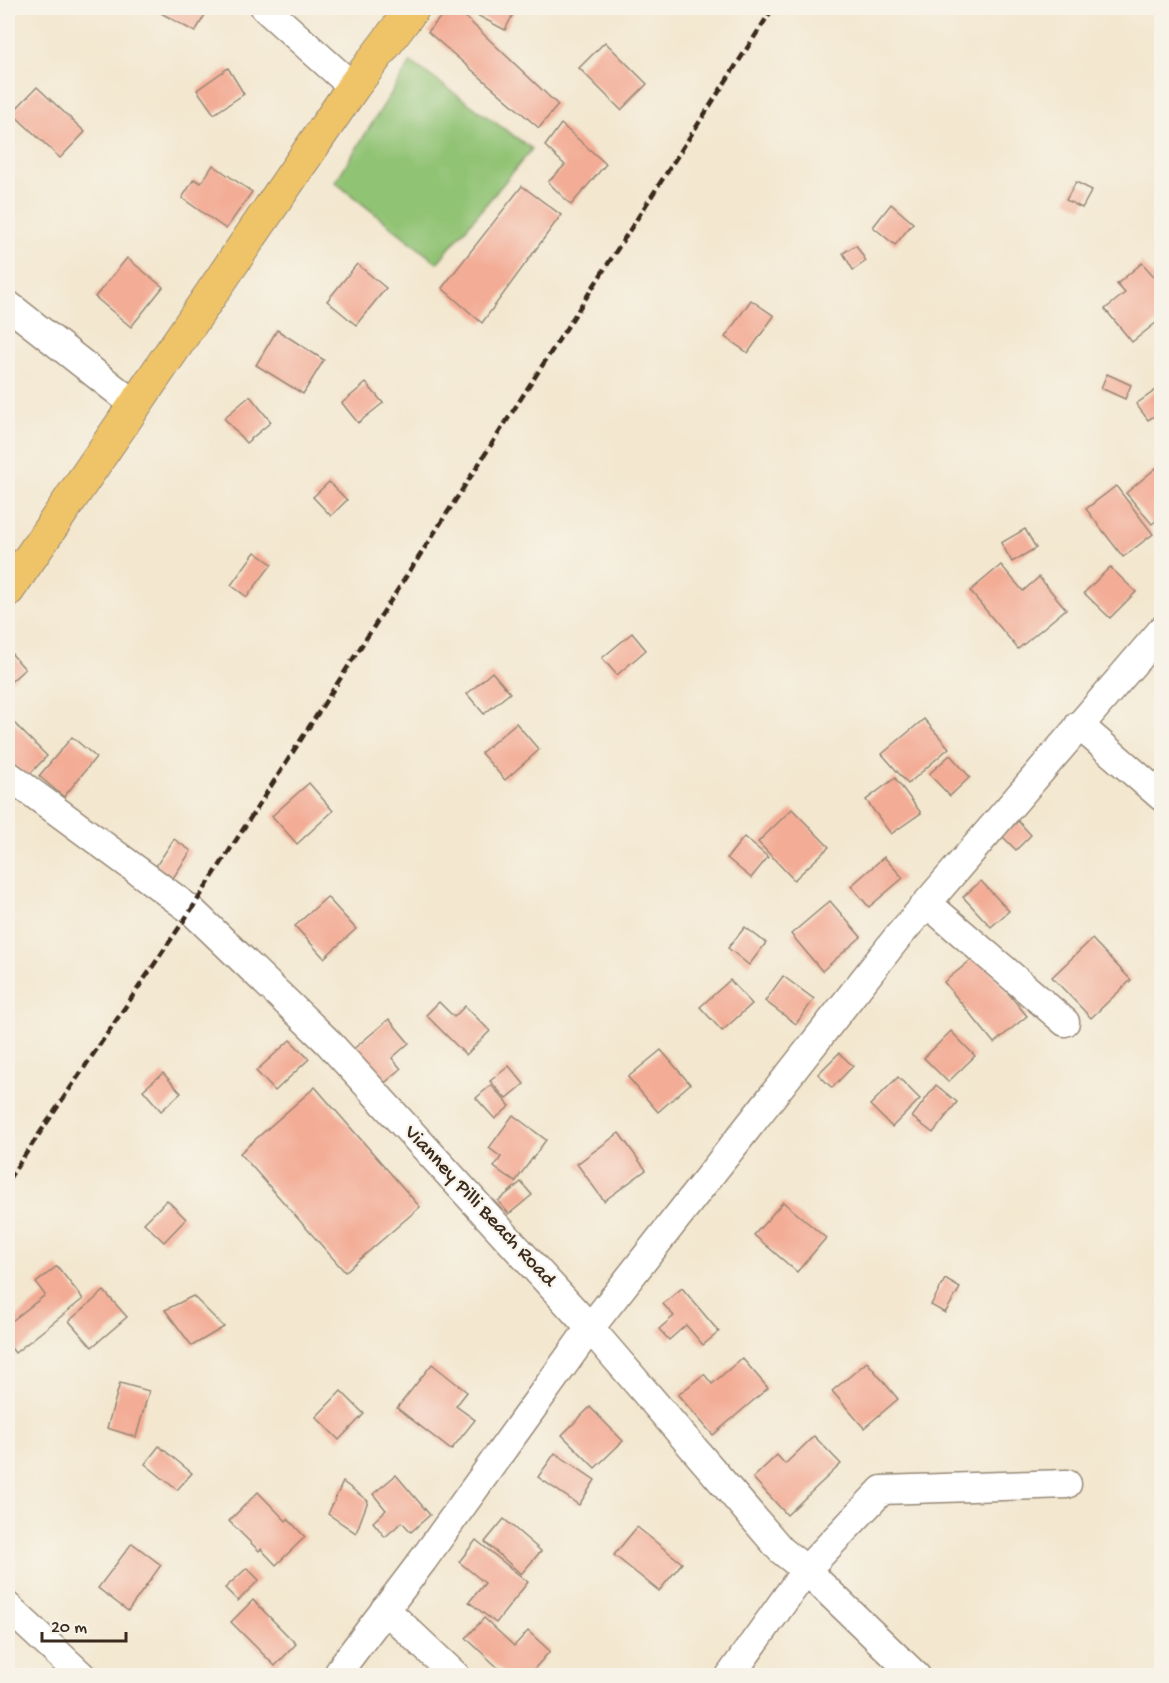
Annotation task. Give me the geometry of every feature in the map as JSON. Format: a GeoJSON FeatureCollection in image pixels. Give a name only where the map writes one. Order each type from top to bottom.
{"type":"FeatureCollection","features":[{"type":"Feature","properties":{"kind":"main road"},"geometry":{"type":"LineString","coordinates":[[8,590],[353,87],[413,8]]}},
{"type":"Feature","properties":{"kind":"street"},"geometry":{"type":"LineString","coordinates":[[265,8],[353,87]]}},
{"type":"Feature","properties":{"kind":"street"},"geometry":{"type":"LineString","coordinates":[[8,305],[135,405]]}},
{"type":"Feature","properties":{"kind":"street"},"geometry":{"type":"LineString","coordinates":[[337,1676],[590,1328],[881,958],[1078,725],[1159,637]]}},
{"type":"Feature","properties":{"kind":"street"},"geometry":{"type":"LineString","coordinates":[[1078,725],[1161,796]]}},
{"type":"Feature","properties":{"kind":"street","name":"Vianney Pilli Beach Road"},"geometry":{"type":"LineString","coordinates":[[8,775],[191,910],[328,1042],[590,1328],[782,1550],[806,1570],[916,1676]]}},
{"type":"Feature","properties":{"kind":"street"},"geometry":{"type":"LineString","coordinates":[[927,903],[1065,1022]]}},
{"type":"Feature","properties":{"kind":"street"},"geometry":{"type":"LineString","coordinates":[[730,1676],[806,1570],[882,1490],[1067,1484]]}},
{"type":"Feature","properties":{"kind":"street"},"geometry":{"type":"LineString","coordinates":[[8,1608],[82,1676]]}},
{"type":"Feature","properties":{"kind":"street"},"geometry":{"type":"LineString","coordinates":[[385,1610],[456,1676]]}},
{"type":"Feature","properties":{"kind":"green space"},"geometry":{"type":"Polygon","coordinates":[[[411,62],[532,149],[437,263],[335,182],[411,62]]]}},
{"type":"Feature","properties":{"kind":"building"},"geometry":{"type":"Polygon","coordinates":[[[152,8],[209,8],[195,32],[152,8]]]}},
{"type":"Feature","properties":{"kind":"building"},"geometry":{"type":"Polygon","coordinates":[[[448,8],[456,8],[558,105],[539,128],[428,32],[448,8]]]}},
{"type":"Feature","properties":{"kind":"building"},"geometry":{"type":"Polygon","coordinates":[[[476,8],[516,8],[505,30],[473,13],[476,8]]]}},
{"type":"Feature","properties":{"kind":"building"},"geometry":{"type":"Polygon","coordinates":[[[605,42],[647,84],[621,110],[579,68],[605,42]]]}},
{"type":"Feature","properties":{"kind":"building"},"geometry":{"type":"Polygon","coordinates":[[[228,68],[244,94],[214,114],[197,90],[228,68]]]}},
{"type":"Feature","properties":{"kind":"building"},"geometry":{"type":"Polygon","coordinates":[[[37,87],[85,132],[60,158],[12,113],[37,87]]]}},
{"type":"Feature","properties":{"kind":"building"},"geometry":{"type":"Polygon","coordinates":[[[561,124],[606,164],[571,205],[548,182],[565,165],[545,146],[561,124]]]}},
{"type":"Feature","properties":{"kind":"building"},"geometry":{"type":"Polygon","coordinates":[[[213,165],[252,192],[226,229],[182,198],[194,179],[201,183],[213,165]]]}},
{"type":"Feature","properties":{"kind":"building"},"geometry":{"type":"Polygon","coordinates":[[[1076,182],[1092,190],[1082,208],[1066,200],[1076,182]]]}},
{"type":"Feature","properties":{"kind":"building"},"geometry":{"type":"Polygon","coordinates":[[[522,186],[561,215],[482,323],[442,288],[522,186]]]}},
{"type":"Feature","properties":{"kind":"building"},"geometry":{"type":"Polygon","coordinates":[[[891,204],[913,223],[895,245],[873,227],[891,204]]]}},
{"type":"Feature","properties":{"kind":"building"},"geometry":{"type":"Polygon","coordinates":[[[856,245],[866,261],[853,270],[843,253],[856,245]]]}},
{"type":"Feature","properties":{"kind":"building"},"geometry":{"type":"Polygon","coordinates":[[[127,258],[163,287],[131,327],[95,297],[127,258]]]}},
{"type":"Feature","properties":{"kind":"building"},"geometry":{"type":"Polygon","coordinates":[[[1142,263],[1162,285],[1162,318],[1132,342],[1105,309],[1125,293],[1117,284],[1142,263]]]}},
{"type":"Feature","properties":{"kind":"building"},"geometry":{"type":"Polygon","coordinates":[[[357,264],[386,288],[356,325],[327,301],[357,264]]]}},
{"type":"Feature","properties":{"kind":"building"},"geometry":{"type":"Polygon","coordinates":[[[751,300],[774,316],[748,353],[725,337],[751,300]]]}},
{"type":"Feature","properties":{"kind":"building"},"geometry":{"type":"Polygon","coordinates":[[[277,330],[324,360],[303,394],[256,365],[277,330]]]}},
{"type":"Feature","properties":{"kind":"building"},"geometry":{"type":"Polygon","coordinates":[[[1107,374],[1131,385],[1125,399],[1101,388],[1107,374]]]}},
{"type":"Feature","properties":{"kind":"building"},"geometry":{"type":"Polygon","coordinates":[[[366,383],[383,403],[358,423],[342,403],[366,383]]]}},
{"type":"Feature","properties":{"kind":"building"},"geometry":{"type":"Polygon","coordinates":[[[1162,386],[1162,411],[1148,420],[1136,404],[1162,386]]]}},
{"type":"Feature","properties":{"kind":"building"},"geometry":{"type":"Polygon","coordinates":[[[250,396],[271,422],[246,443],[224,418],[250,396]]]}},
{"type":"Feature","properties":{"kind":"building"},"geometry":{"type":"Polygon","coordinates":[[[1156,468],[1162,474],[1162,516],[1152,524],[1126,493],[1156,468]]]}},
{"type":"Feature","properties":{"kind":"building"},"geometry":{"type":"Polygon","coordinates":[[[329,482],[347,500],[331,516],[313,497],[329,482]]]}},
{"type":"Feature","properties":{"kind":"building"},"geometry":{"type":"Polygon","coordinates":[[[1116,486],[1153,534],[1123,557],[1086,509],[1116,486]]]}},
{"type":"Feature","properties":{"kind":"building"},"geometry":{"type":"Polygon","coordinates":[[[1025,529],[1036,548],[1012,562],[1001,543],[1025,529]]]}},
{"type":"Feature","properties":{"kind":"building"},"geometry":{"type":"Polygon","coordinates":[[[255,552],[272,564],[247,597],[231,585],[255,552]]]}},
{"type":"Feature","properties":{"kind":"building"},"geometry":{"type":"Polygon","coordinates":[[[1001,565],[1023,591],[1039,577],[1066,609],[1018,649],[970,591],[1001,565]]]}},
{"type":"Feature","properties":{"kind":"building"},"geometry":{"type":"Polygon","coordinates":[[[1110,567],[1136,592],[1110,618],[1084,593],[1110,567]]]}},
{"type":"Feature","properties":{"kind":"building"},"geometry":{"type":"Polygon","coordinates":[[[632,633],[646,650],[617,675],[602,658],[632,633]]]}},
{"type":"Feature","properties":{"kind":"building"},"geometry":{"type":"Polygon","coordinates":[[[10,652],[25,669],[8,684],[8,654],[10,652]]]}},
{"type":"Feature","properties":{"kind":"building"},"geometry":{"type":"Polygon","coordinates":[[[492,672],[510,693],[484,714],[467,694],[492,672]]]}},
{"type":"Feature","properties":{"kind":"building"},"geometry":{"type":"Polygon","coordinates":[[[8,717],[47,756],[26,778],[8,760],[8,717]]]}},
{"type":"Feature","properties":{"kind":"building"},"geometry":{"type":"Polygon","coordinates":[[[924,719],[949,748],[908,784],[882,754],[924,719]]]}},
{"type":"Feature","properties":{"kind":"building"},"geometry":{"type":"Polygon","coordinates":[[[516,723],[539,750],[505,780],[481,753],[516,723]]]}},
{"type":"Feature","properties":{"kind":"building"},"geometry":{"type":"Polygon","coordinates":[[[72,737],[96,757],[64,797],[39,776],[72,737]]]}},
{"type":"Feature","properties":{"kind":"building"},"geometry":{"type":"Polygon","coordinates":[[[950,755],[970,777],[950,796],[929,774],[950,755]]]}},
{"type":"Feature","properties":{"kind":"building"},"geometry":{"type":"Polygon","coordinates":[[[895,778],[921,813],[891,834],[866,800],[895,778]]]}},
{"type":"Feature","properties":{"kind":"building"},"geometry":{"type":"Polygon","coordinates":[[[309,783],[333,811],[297,844],[272,816],[309,783]]]}},
{"type":"Feature","properties":{"kind":"building"},"geometry":{"type":"Polygon","coordinates":[[[792,809],[829,847],[794,880],[758,842],[792,809]]]}},
{"type":"Feature","properties":{"kind":"building"},"geometry":{"type":"Polygon","coordinates":[[[1018,821],[1031,835],[1016,850],[1002,836],[1018,821]]]}},
{"type":"Feature","properties":{"kind":"building"},"geometry":{"type":"Polygon","coordinates":[[[744,837],[768,857],[751,878],[727,858],[744,837]]]}},
{"type":"Feature","properties":{"kind":"building"},"geometry":{"type":"Polygon","coordinates":[[[174,839],[191,851],[173,878],[156,866],[174,839]]]}},
{"type":"Feature","properties":{"kind":"building"},"geometry":{"type":"Polygon","coordinates":[[[884,857],[903,878],[869,907],[851,886],[884,857]]]}},
{"type":"Feature","properties":{"kind":"building"},"geometry":{"type":"Polygon","coordinates":[[[981,881],[1009,911],[991,927],[963,897],[981,881]]]}},
{"type":"Feature","properties":{"kind":"building"},"geometry":{"type":"Polygon","coordinates":[[[327,897],[356,929],[324,958],[295,926],[327,897]]]}},
{"type":"Feature","properties":{"kind":"building"},"geometry":{"type":"Polygon","coordinates":[[[830,901],[861,937],[822,971],[791,934],[830,901]]]}},
{"type":"Feature","properties":{"kind":"building"},"geometry":{"type":"Polygon","coordinates":[[[745,927],[766,943],[749,965],[728,948],[745,927]]]}},
{"type":"Feature","properties":{"kind":"building"},"geometry":{"type":"Polygon","coordinates":[[[1092,939],[1131,980],[1091,1018],[1052,977],[1092,939]]]}},
{"type":"Feature","properties":{"kind":"building"},"geometry":{"type":"Polygon","coordinates":[[[977,955],[1027,1016],[994,1043],[944,982],[977,955]]]}},
{"type":"Feature","properties":{"kind":"building"},"geometry":{"type":"Polygon","coordinates":[[[783,976],[814,999],[796,1024],[765,1001],[783,976]]]}},
{"type":"Feature","properties":{"kind":"building"},"geometry":{"type":"Polygon","coordinates":[[[730,980],[752,1004],[722,1031],[700,1007],[730,980]]]}},
{"type":"Feature","properties":{"kind":"building"},"geometry":{"type":"Polygon","coordinates":[[[439,1002],[454,1017],[465,1006],[490,1031],[466,1055],[426,1015],[439,1002]]]}},
{"type":"Feature","properties":{"kind":"building"},"geometry":{"type":"Polygon","coordinates":[[[389,1019],[409,1043],[392,1058],[401,1069],[381,1086],[351,1051],[389,1019]]]}},
{"type":"Feature","properties":{"kind":"building"},"geometry":{"type":"Polygon","coordinates":[[[951,1031],[975,1056],[948,1082],[924,1058],[951,1031]]]}},
{"type":"Feature","properties":{"kind":"building"},"geometry":{"type":"Polygon","coordinates":[[[290,1040],[309,1059],[275,1091],[256,1071],[290,1040]]]}},
{"type":"Feature","properties":{"kind":"building"},"geometry":{"type":"Polygon","coordinates":[[[661,1050],[690,1084],[658,1112],[628,1077],[661,1050]]]}},
{"type":"Feature","properties":{"kind":"building"},"geometry":{"type":"Polygon","coordinates":[[[839,1053],[853,1066],[832,1088],[818,1074],[839,1053]]]}},
{"type":"Feature","properties":{"kind":"building"},"geometry":{"type":"Polygon","coordinates":[[[509,1066],[524,1084],[506,1099],[490,1081],[509,1066]]]}},
{"type":"Feature","properties":{"kind":"building"},"geometry":{"type":"Polygon","coordinates":[[[163,1073],[181,1093],[161,1111],[143,1090],[163,1073]]]}},
{"type":"Feature","properties":{"kind":"building"},"geometry":{"type":"Polygon","coordinates":[[[898,1077],[920,1099],[892,1127],[870,1105],[898,1077]]]}},
{"type":"Feature","properties":{"kind":"building"},"geometry":{"type":"Polygon","coordinates":[[[491,1085],[510,1106],[495,1119],[476,1098],[491,1085]]]}},
{"type":"Feature","properties":{"kind":"building"},"geometry":{"type":"Polygon","coordinates":[[[936,1085],[957,1102],[933,1133],[912,1117],[936,1085]]]}},
{"type":"Feature","properties":{"kind":"building"},"geometry":{"type":"Polygon","coordinates":[[[315,1087],[420,1207],[345,1272],[240,1153],[315,1087]]]}},
{"type":"Feature","properties":{"kind":"building"},"geometry":{"type":"Polygon","coordinates":[[[513,1115],[546,1140],[515,1182],[494,1167],[501,1157],[489,1148],[513,1115]]]}},
{"type":"Feature","properties":{"kind":"building"},"geometry":{"type":"Polygon","coordinates":[[[619,1133],[646,1170],[604,1201],[577,1164],[619,1133]]]}},
{"type":"Feature","properties":{"kind":"building"},"geometry":{"type":"Polygon","coordinates":[[[521,1182],[532,1195],[509,1214],[498,1201],[521,1182]]]}},
{"type":"Feature","properties":{"kind":"building"},"geometry":{"type":"Polygon","coordinates":[[[167,1200],[186,1219],[164,1242],[144,1223],[167,1200]]]}},
{"type":"Feature","properties":{"kind":"building"},"geometry":{"type":"Polygon","coordinates":[[[783,1202],[826,1238],[797,1272],[754,1235],[783,1202]]]}},
{"type":"Feature","properties":{"kind":"building"},"geometry":{"type":"Polygon","coordinates":[[[57,1266],[83,1299],[15,1353],[8,1344],[8,1324],[45,1295],[36,1283],[57,1266]]]}},
{"type":"Feature","properties":{"kind":"building"},"geometry":{"type":"Polygon","coordinates":[[[945,1279],[960,1288],[945,1313],[931,1305],[945,1279]]]}},
{"type":"Feature","properties":{"kind":"building"},"geometry":{"type":"Polygon","coordinates":[[[682,1288],[719,1332],[703,1345],[686,1325],[669,1340],[659,1329],[674,1316],[663,1304],[682,1288]]]}},
{"type":"Feature","properties":{"kind":"building"},"geometry":{"type":"Polygon","coordinates":[[[104,1291],[127,1317],[92,1347],[69,1321],[104,1291]]]}},
{"type":"Feature","properties":{"kind":"building"},"geometry":{"type":"Polygon","coordinates":[[[193,1296],[224,1327],[192,1346],[165,1310],[193,1296]]]}},
{"type":"Feature","properties":{"kind":"building"},"geometry":{"type":"Polygon","coordinates":[[[742,1358],[768,1388],[713,1435],[678,1395],[704,1374],[712,1384],[742,1358]]]}},
{"type":"Feature","properties":{"kind":"building"},"geometry":{"type":"Polygon","coordinates":[[[867,1362],[898,1399],[864,1428],[832,1391],[867,1362]]]}},
{"type":"Feature","properties":{"kind":"building"},"geometry":{"type":"Polygon","coordinates":[[[432,1364],[467,1392],[456,1406],[475,1420],[451,1450],[397,1408],[432,1364]]]}},
{"type":"Feature","properties":{"kind":"building"},"geometry":{"type":"Polygon","coordinates":[[[120,1383],[149,1391],[136,1437],[107,1428],[120,1383]]]}},
{"type":"Feature","properties":{"kind":"building"},"geometry":{"type":"Polygon","coordinates":[[[341,1391],[364,1414],[339,1440],[316,1417],[341,1391]]]}},
{"type":"Feature","properties":{"kind":"building"},"geometry":{"type":"Polygon","coordinates":[[[590,1407],[623,1441],[595,1468],[562,1435],[590,1407]]]}},
{"type":"Feature","properties":{"kind":"building"},"geometry":{"type":"Polygon","coordinates":[[[814,1436],[841,1464],[787,1515],[753,1478],[777,1455],[785,1464],[814,1436]]]}},
{"type":"Feature","properties":{"kind":"building"},"geometry":{"type":"Polygon","coordinates":[[[159,1446],[192,1473],[177,1490],[145,1464],[159,1446]]]}},
{"type":"Feature","properties":{"kind":"building"},"geometry":{"type":"Polygon","coordinates":[[[555,1453],[595,1480],[579,1505],[538,1477],[555,1453]]]}},
{"type":"Feature","properties":{"kind":"building"},"geometry":{"type":"Polygon","coordinates":[[[396,1475],[430,1515],[411,1532],[402,1522],[385,1537],[373,1522],[386,1510],[373,1494],[396,1475]]]}},
{"type":"Feature","properties":{"kind":"building"},"geometry":{"type":"Polygon","coordinates":[[[343,1482],[368,1501],[356,1533],[328,1514],[343,1482]]]}},
{"type":"Feature","properties":{"kind":"building"},"geometry":{"type":"Polygon","coordinates":[[[258,1492],[305,1537],[276,1565],[229,1521],[258,1492]]]}},
{"type":"Feature","properties":{"kind":"building"},"geometry":{"type":"Polygon","coordinates":[[[504,1519],[541,1551],[521,1574],[485,1542],[504,1519]]]}},
{"type":"Feature","properties":{"kind":"building"},"geometry":{"type":"Polygon","coordinates":[[[637,1527],[682,1563],[659,1591],[614,1555],[637,1527]]]}},
{"type":"Feature","properties":{"kind":"building"},"geometry":{"type":"Polygon","coordinates":[[[476,1540],[528,1582],[496,1623],[469,1602],[485,1583],[459,1562],[476,1540]]]}},
{"type":"Feature","properties":{"kind":"building"},"geometry":{"type":"Polygon","coordinates":[[[132,1543],[161,1565],[128,1611],[98,1588],[132,1543]]]}},
{"type":"Feature","properties":{"kind":"building"},"geometry":{"type":"Polygon","coordinates":[[[247,1568],[259,1580],[238,1601],[225,1588],[247,1568]]]}},
{"type":"Feature","properties":{"kind":"building"},"geometry":{"type":"Polygon","coordinates":[[[253,1600],[296,1644],[275,1666],[231,1622],[253,1600]]]}},
{"type":"Feature","properties":{"kind":"building"},"geometry":{"type":"Polygon","coordinates":[[[484,1618],[514,1646],[528,1631],[550,1651],[528,1676],[507,1676],[466,1638],[484,1618]]]}},
{"type":"Feature","properties":{"kind":"railway"},"geometry":{"type":"LineString","coordinates":[[8,1180],[191,910],[773,8]]}}]}
